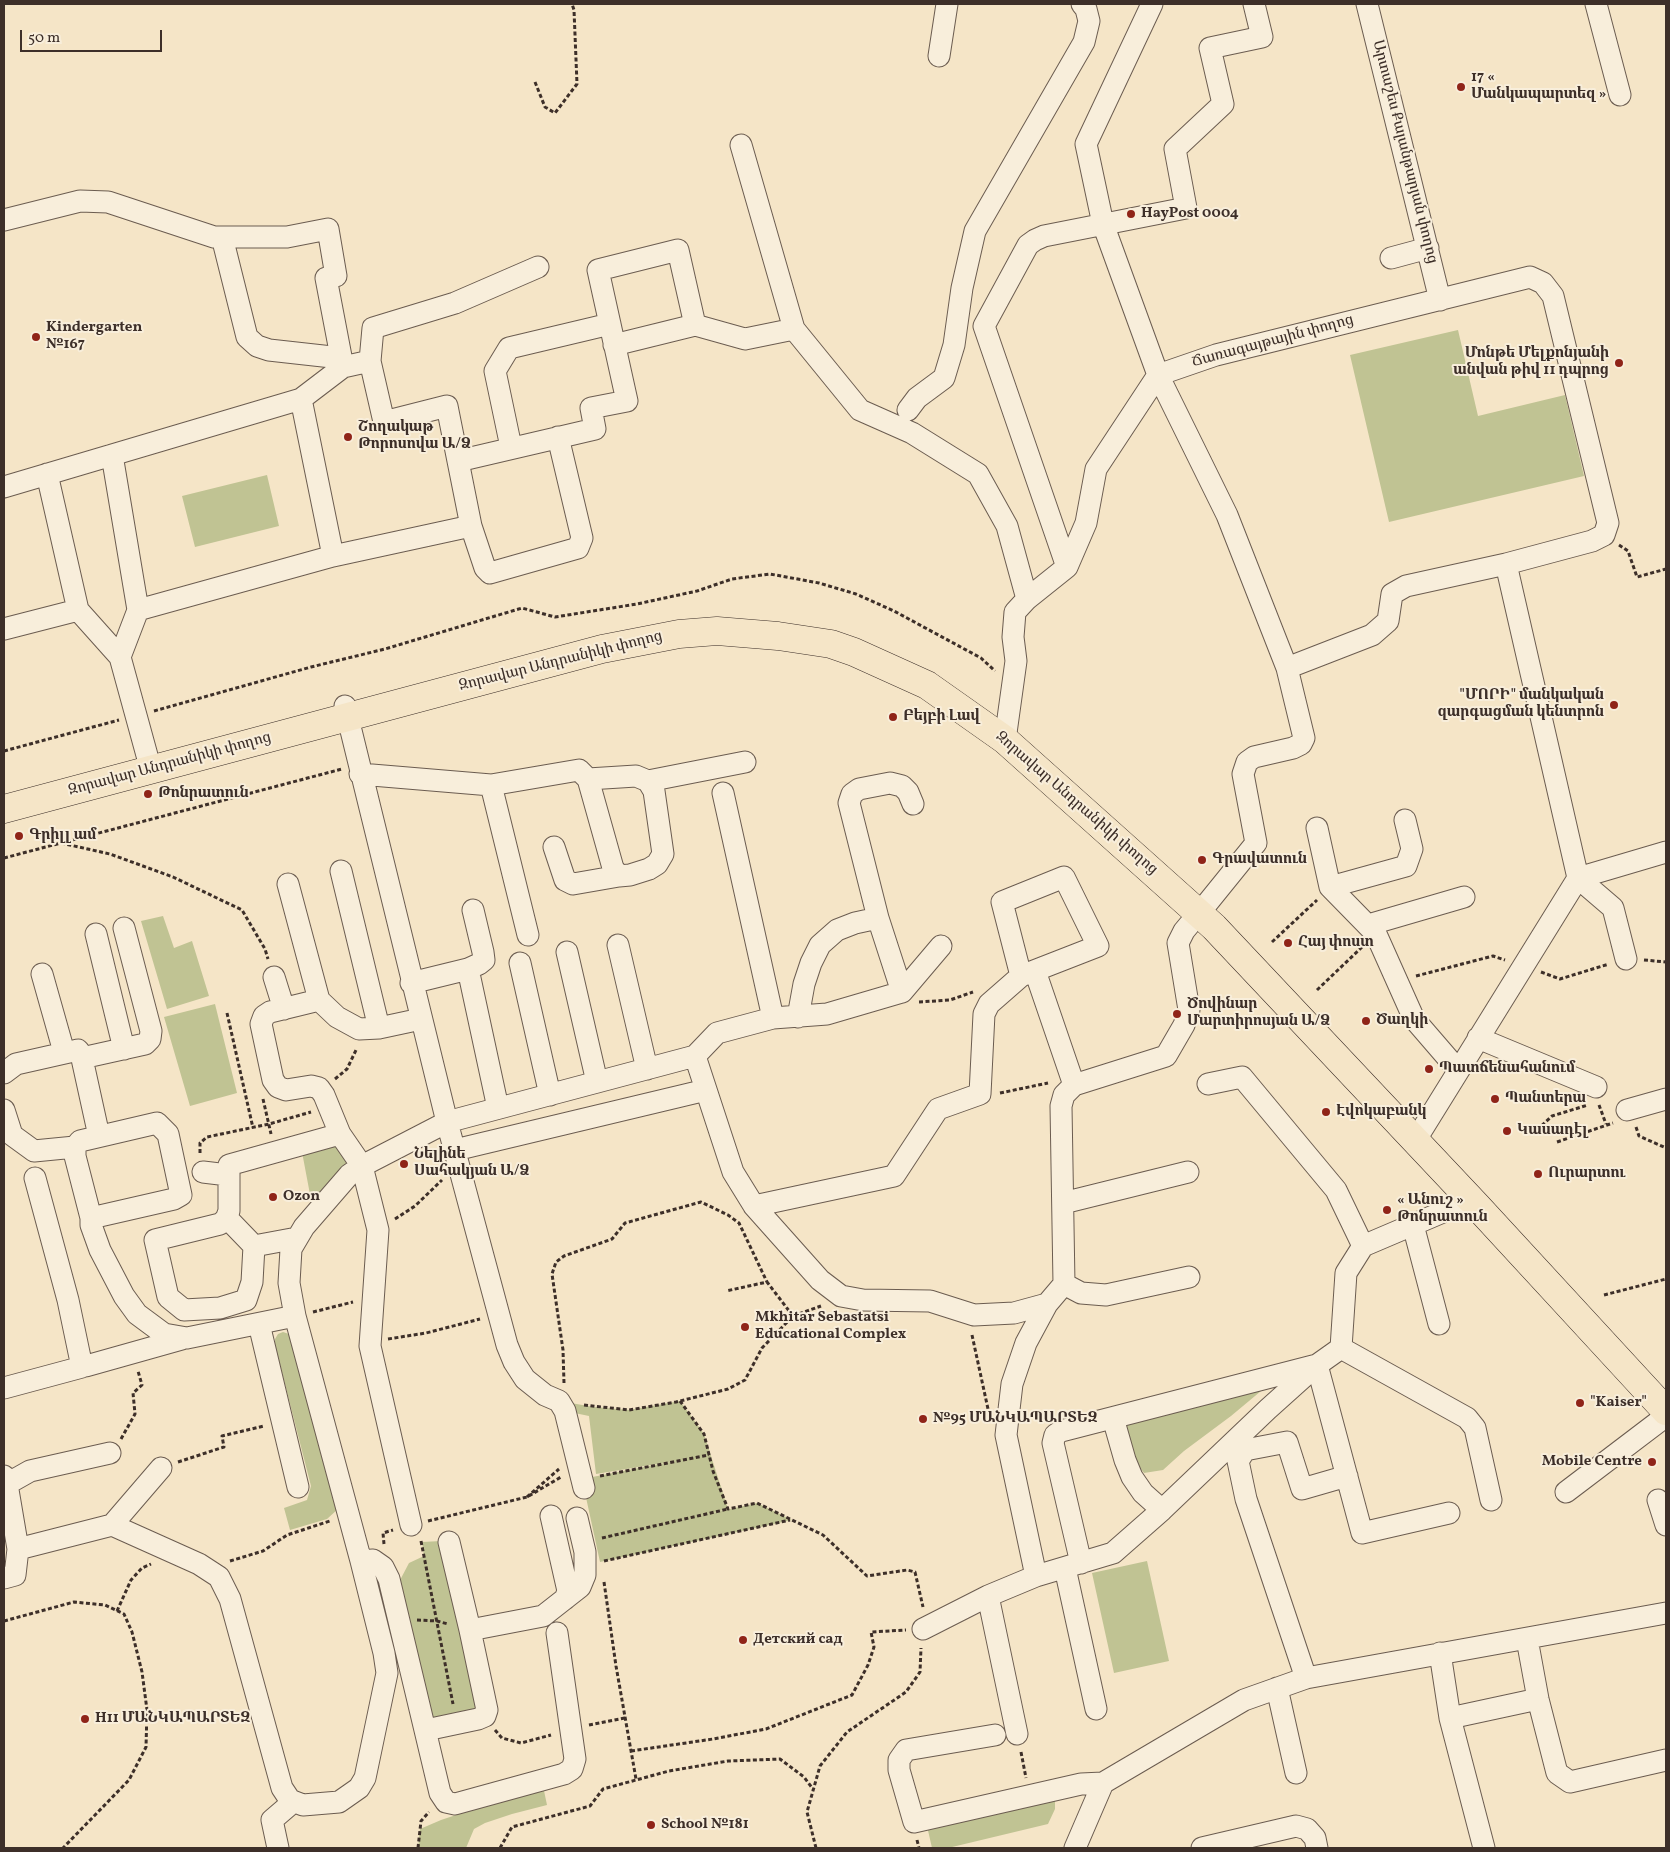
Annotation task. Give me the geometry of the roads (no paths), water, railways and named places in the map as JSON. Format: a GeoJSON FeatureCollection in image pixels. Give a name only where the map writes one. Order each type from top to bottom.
{"type":"FeatureCollection","features":[{"type":"Feature","properties":{"kind":"main road","name":"Զորավար Անդրանիկի փողոց"},"geometry":{"type":"LineString","coordinates":[[4,798],[149,764],[346,711],[501,664],[620,635],[676,624],[717,621],[778,626],[831,635],[877,652],[931,676],[1006,734],[1202,910],[1666,1389]]}},
{"type":"Feature","properties":{"kind":"main road","name":"Զորավար Անդրանիկի փողոց"},"geometry":{"type":"LineString","coordinates":[[4,809],[149,764]]}},
{"type":"Feature","properties":{"kind":"main road","name":"Զորավար Անդրանիկի փողոց"},"geometry":{"type":"LineString","coordinates":[[1418,1135],[1471,1200],[1666,1411]]}},
{"type":"Feature","properties":{"kind":"street"},"geometry":{"type":"LineString","coordinates":[[939,56],[947,4]]}},
{"type":"Feature","properties":{"kind":"street"},"geometry":{"type":"LineString","coordinates":[[908,410],[918,398],[944,378],[954,345],[962,288],[975,231],[1084,42],[1089,21],[1086,9],[1082,4]]}},
{"type":"Feature","properties":{"kind":"street"},"geometry":{"type":"LineString","coordinates":[[1036,1576],[1006,1435],[1012,1384],[1026,1343],[1047,1304],[1064,1284],[1061,1106],[1064,1095],[1074,1085],[1166,1056],[1184,1025],[1189,1010],[1178,943],[1184,931],[1256,843],[1243,774],[1247,762],[1254,757],[1293,748],[1301,744],[1304,738],[1287,668],[1227,515],[1158,375],[1103,224],[1086,144],[1152,4]]}},
{"type":"Feature","properties":{"kind":"street"},"geometry":{"type":"LineString","coordinates":[[1066,567],[984,326],[1028,245],[1044,236],[1186,208],[1176,149],[1223,104],[1210,48],[1262,38],[1254,4]]}},
{"type":"Feature","properties":{"kind":"street","name":"Արտաշես Քալանթարյան փողոց"},"geometry":{"type":"LineString","coordinates":[[1367,4],[1440,300]]}},
{"type":"Feature","properties":{"kind":"street"},"geometry":{"type":"LineString","coordinates":[[1596,4],[1620,95]]}},
{"type":"Feature","properties":{"kind":"street"},"geometry":{"type":"LineString","coordinates":[[741,145],[794,329],[860,410],[912,433],[978,474],[1007,526],[1027,599]]}},
{"type":"Feature","properties":{"kind":"street"},"geometry":{"type":"LineString","coordinates":[[4,220],[80,202],[108,202],[214,237],[287,237],[328,229],[336,276],[326,278],[342,363]]}},
{"type":"Feature","properties":{"kind":"street"},"geometry":{"type":"LineString","coordinates":[[222,237],[247,337],[257,346],[269,350],[342,363],[370,361]]}},
{"type":"Feature","properties":{"kind":"street"},"geometry":{"type":"LineString","coordinates":[[1391,258],[1428,248]]}},
{"type":"Feature","properties":{"kind":"street"},"geometry":{"type":"LineString","coordinates":[[458,461],[595,429],[591,408],[627,401],[598,270],[678,250],[695,325]]}},
{"type":"Feature","properties":{"kind":"street"},"geometry":{"type":"LineString","coordinates":[[538,267],[455,303],[373,328],[370,361],[384,422],[446,406],[471,526],[484,568],[490,573],[578,548],[582,538],[558,437]]}},
{"type":"Feature","properties":{"kind":"street","name":"Ճառագայթային փողոց"},"geometry":{"type":"LineString","coordinates":[[1158,375],[1216,355],[1404,307],[1440,300],[1530,277],[1543,283],[1553,296],[1608,523],[1604,535],[1592,541],[1506,564]]}},
{"type":"Feature","properties":{"kind":"street"},"geometry":{"type":"LineString","coordinates":[[512,447],[494,371],[508,348],[695,325],[746,339],[794,329]]}},
{"type":"Feature","properties":{"kind":"street"},"geometry":{"type":"LineString","coordinates":[[4,487],[301,399],[342,363]]}},
{"type":"Feature","properties":{"kind":"street"},"geometry":{"type":"LineString","coordinates":[[1006,734],[1016,662],[1013,637],[1015,612],[1027,599],[1066,567],[1086,523],[1096,470],[1158,375]]}},
{"type":"Feature","properties":{"kind":"street"},"geometry":{"type":"LineString","coordinates":[[301,399],[333,556]]}},
{"type":"Feature","properties":{"kind":"street"},"geometry":{"type":"LineString","coordinates":[[112,455],[138,610],[120,657]]}},
{"type":"Feature","properties":{"kind":"street"},"geometry":{"type":"LineString","coordinates":[[47,474],[78,610],[120,657],[149,764]]}},
{"type":"Feature","properties":{"kind":"street"},"geometry":{"type":"LineString","coordinates":[[138,610],[333,556],[471,526]]}},
{"type":"Feature","properties":{"kind":"street"},"geometry":{"type":"LineString","coordinates":[[1287,668],[1372,635],[1388,621],[1392,594],[1406,586],[1506,564],[1578,878],[1613,908],[1626,959]]}},
{"type":"Feature","properties":{"kind":"street"},"geometry":{"type":"LineString","coordinates":[[4,629],[78,610]]}},
{"type":"Feature","properties":{"kind":"street"},"geometry":{"type":"LineString","coordinates":[[346,711],[420,1019],[510,1354],[525,1379],[545,1395],[559,1401],[566,1413],[582,1478]]}},
{"type":"Feature","properties":{"kind":"street"},"geometry":{"type":"LineString","coordinates":[[588,779],[636,776],[648,781],[745,762]]}},
{"type":"Feature","properties":{"kind":"street"},"geometry":{"type":"LineString","coordinates":[[359,769],[491,785],[579,770],[588,779],[612,868],[619,876]]}},
{"type":"Feature","properties":{"kind":"street"},"geometry":{"type":"LineString","coordinates":[[554,847],[565,880],[573,884],[630,875],[649,869],[657,864],[663,854],[654,791],[648,781]]}},
{"type":"Feature","properties":{"kind":"street"},"geometry":{"type":"LineString","coordinates":[[907,997],[878,918],[849,803],[852,794],[860,788],[890,782],[902,786],[908,792],[913,804]]}},
{"type":"Feature","properties":{"kind":"street"},"geometry":{"type":"LineString","coordinates":[[491,785],[528,935]]}},
{"type":"Feature","properties":{"kind":"street"},"geometry":{"type":"LineString","coordinates":[[723,793],[773,1018]]}},
{"type":"Feature","properties":{"kind":"street"},"geometry":{"type":"LineString","coordinates":[[1330,887],[1406,866],[1412,849],[1405,820]]}},
{"type":"Feature","properties":{"kind":"street"},"geometry":{"type":"LineString","coordinates":[[1317,828],[1330,887],[1372,930],[1414,1019],[1458,1070]]}},
{"type":"Feature","properties":{"kind":"street"},"geometry":{"type":"LineString","coordinates":[[1418,1135],[1578,878],[1666,852]]}},
{"type":"Feature","properties":{"kind":"street"},"geometry":{"type":"LineString","coordinates":[[341,871],[369,1029]]}},
{"type":"Feature","properties":{"kind":"street"},"geometry":{"type":"LineString","coordinates":[[754,1206],[894,1176],[938,1109],[980,1094],[984,1014],[989,1004],[1028,974],[1098,946],[1064,877],[1002,902],[1028,974],[1074,1085]]}},
{"type":"Feature","properties":{"kind":"street"},"geometry":{"type":"LineString","coordinates":[[288,884],[319,1000],[337,1016],[369,1029],[420,1019]]}},
{"type":"Feature","properties":{"kind":"street"},"geometry":{"type":"LineString","coordinates":[[1372,930],[1464,897]]}},
{"type":"Feature","properties":{"kind":"street"},"geometry":{"type":"LineString","coordinates":[[411,983],[468,969],[484,960],[473,910]]}},
{"type":"Feature","properties":{"kind":"street"},"geometry":{"type":"LineString","coordinates":[[798,1017],[804,984],[820,945],[837,930],[878,918]]}},
{"type":"Feature","properties":{"kind":"street"},"geometry":{"type":"LineString","coordinates":[[4,1073],[16,1064],[124,1049],[145,1044],[150,1039],[151,1031],[124,928]]}},
{"type":"Feature","properties":{"kind":"street"},"geometry":{"type":"LineString","coordinates":[[96,934],[124,1049]]}},
{"type":"Feature","properties":{"kind":"street"},"geometry":{"type":"LineString","coordinates":[[618,945],[647,1069]]}},
{"type":"Feature","properties":{"kind":"street"},"geometry":{"type":"LineString","coordinates":[[112,1525],[199,1564],[219,1577],[230,1599],[282,1788],[290,1800],[303,1805],[339,1802],[358,1788],[365,1778],[387,1673],[384,1653],[361,1561],[295,1316],[289,1283],[291,1249],[304,1228],[348,1175],[447,1122],[695,1056],[717,1033],[773,1018],[827,1014],[907,997],[941,946]]}},
{"type":"Feature","properties":{"kind":"street"},"geometry":{"type":"LineString","coordinates":[[567,952],[597,1082]]}},
{"type":"Feature","properties":{"kind":"street"},"geometry":{"type":"LineString","coordinates":[[520,963],[550,1095]]}},
{"type":"Feature","properties":{"kind":"street"},"geometry":{"type":"LineString","coordinates":[[468,969],[498,1108]]}},
{"type":"Feature","properties":{"kind":"street"},"geometry":{"type":"LineString","coordinates":[[42,974],[73,1055],[99,1136]]}},
{"type":"Feature","properties":{"kind":"street"},"geometry":{"type":"LineString","coordinates":[[274,978],[284,1008]]}},
{"type":"Feature","properties":{"kind":"street"},"geometry":{"type":"LineString","coordinates":[[319,1000],[268,1013],[264,1016],[261,1024],[273,1080],[278,1087],[286,1090],[311,1086],[325,1098],[340,1134],[362,1166],[378,1230],[370,1343],[416,1534]]}},
{"type":"Feature","properties":{"kind":"street"},"geometry":{"type":"LineString","coordinates":[[1478,1038],[1592,1096]]}},
{"type":"Feature","properties":{"kind":"street"},"geometry":{"type":"LineString","coordinates":[[695,1056],[733,1172],[754,1206],[820,1280],[841,1296],[863,1300],[930,1301],[974,1315],[1014,1313],[1047,1304]]}},
{"type":"Feature","properties":{"kind":"street"},"geometry":{"type":"LineString","coordinates":[[1208,1084],[1242,1077],[1336,1190],[1363,1246]]}},
{"type":"Feature","properties":{"kind":"street"},"geometry":{"type":"LineString","coordinates":[[456,1156],[706,1090]]}},
{"type":"Feature","properties":{"kind":"street"},"geometry":{"type":"LineString","coordinates":[[1625,1118],[1666,1099]]}},
{"type":"Feature","properties":{"kind":"street"},"geometry":{"type":"LineString","coordinates":[[4,1110],[12,1135],[34,1152],[75,1147]]}},
{"type":"Feature","properties":{"kind":"street"},"geometry":{"type":"LineString","coordinates":[[91,1218],[174,1199],[181,1194],[168,1134],[157,1123],[80,1141],[75,1147],[75,1156],[91,1218],[90,1226],[124,1296],[138,1314],[164,1334],[187,1338]]}},
{"type":"Feature","properties":{"kind":"street"},"geometry":{"type":"LineString","coordinates":[[227,1218],[254,1246],[252,1282],[246,1300],[220,1308],[184,1310],[168,1297],[155,1240],[220,1224],[227,1218],[229,1211],[229,1164],[340,1134]]}},
{"type":"Feature","properties":{"kind":"street"},"geometry":{"type":"LineString","coordinates":[[203,1172],[228,1175]]}},
{"type":"Feature","properties":{"kind":"street"},"geometry":{"type":"LineString","coordinates":[[1063,1204],[1188,1172]]}},
{"type":"Feature","properties":{"kind":"street"},"geometry":{"type":"LineString","coordinates":[[4,1388],[82,1367],[68,1300],[35,1178]]}},
{"type":"Feature","properties":{"kind":"street"},"geometry":{"type":"LineString","coordinates":[[1341,1348],[1346,1273],[1363,1246],[1471,1200]]}},
{"type":"Feature","properties":{"kind":"street"},"geometry":{"type":"LineString","coordinates":[[1413,1225],[1439,1324]]}},
{"type":"Feature","properties":{"kind":"street"},"geometry":{"type":"LineString","coordinates":[[254,1246],[297,1238]]}},
{"type":"Feature","properties":{"kind":"street"},"geometry":{"type":"LineString","coordinates":[[1064,1284],[1081,1293],[1106,1294],[1189,1277]]}},
{"type":"Feature","properties":{"kind":"street"},"geometry":{"type":"LineString","coordinates":[[86,1366],[187,1338],[295,1316]]}},
{"type":"Feature","properties":{"kind":"street"},"geometry":{"type":"LineString","coordinates":[[259,1324],[298,1487]]}},
{"type":"Feature","properties":{"kind":"street"},"geometry":{"type":"LineString","coordinates":[[925,1628],[988,1596],[1036,1576],[1113,1553],[1162,1510],[1268,1409],[1317,1365],[1341,1348]]}},
{"type":"Feature","properties":{"kind":"street"},"geometry":{"type":"LineString","coordinates":[[1341,1348],[1467,1418],[1475,1428],[1491,1500]]}},
{"type":"Feature","properties":{"kind":"street"},"geometry":{"type":"LineString","coordinates":[[1096,1709],[1053,1443],[1055,1435],[1060,1431],[1317,1365]]}},
{"type":"Feature","properties":{"kind":"street"},"geometry":{"type":"LineString","coordinates":[[1317,1365],[1362,1533],[1449,1513]]}},
{"type":"Feature","properties":{"kind":"street"},"geometry":{"type":"LineString","coordinates":[[1566,1492],[1666,1416]]}},
{"type":"Feature","properties":{"kind":"street"},"geometry":{"type":"LineString","coordinates":[[1113,1418],[1124,1460],[1132,1477],[1143,1493],[1162,1510]]}},
{"type":"Feature","properties":{"kind":"street"},"geometry":{"type":"LineString","coordinates":[[1306,1678],[1246,1499],[1238,1461],[1245,1450],[1287,1442],[1302,1489],[1347,1476]]}},
{"type":"Feature","properties":{"kind":"street"},"geometry":{"type":"LineString","coordinates":[[4,1578],[15,1575],[18,1549],[5,1481],[30,1471],[110,1453]]}},
{"type":"Feature","properties":{"kind":"street"},"geometry":{"type":"LineString","coordinates":[[18,1549],[112,1525],[161,1468]]}},
{"type":"Feature","properties":{"kind":"street"},"geometry":{"type":"LineString","coordinates":[[1658,1500],[1666,1525]]}},
{"type":"Feature","properties":{"kind":"street"},"geometry":{"type":"LineString","coordinates":[[551,1516],[568,1591],[565,1599]]}},
{"type":"Feature","properties":{"kind":"street"},"geometry":{"type":"LineString","coordinates":[[470,1630],[543,1616],[580,1587],[585,1575],[585,1552],[577,1518]]}},
{"type":"Feature","properties":{"kind":"street"},"geometry":{"type":"LineString","coordinates":[[426,1730],[484,1716],[487,1710],[449,1542]]}},
{"type":"Feature","properties":{"kind":"street"},"geometry":{"type":"LineString","coordinates":[[361,1561],[373,1560],[383,1567],[389,1579],[440,1793],[446,1802],[455,1804],[564,1774],[572,1769],[575,1759],[557,1633]]}},
{"type":"Feature","properties":{"kind":"street"},"geometry":{"type":"LineString","coordinates":[[988,1596],[1017,1734]]}},
{"type":"Feature","properties":{"kind":"street"},"geometry":{"type":"LineString","coordinates":[[995,1734],[906,1750],[899,1760],[899,1770],[914,1822],[1081,1784],[1104,1783],[1244,1700],[1306,1678],[1666,1613]]}},
{"type":"Feature","properties":{"kind":"street"},"geometry":{"type":"LineString","coordinates":[[1527,1639],[1538,1698],[1557,1773],[1570,1782],[1666,1760]]}},
{"type":"Feature","properties":{"kind":"street"},"geometry":{"type":"LineString","coordinates":[[1440,1653],[1450,1718],[1484,1848]]}},
{"type":"Feature","properties":{"kind":"street"},"geometry":{"type":"LineString","coordinates":[[1277,1688],[1296,1772]]}},
{"type":"Feature","properties":{"kind":"street"},"geometry":{"type":"LineString","coordinates":[[1450,1718],[1538,1698]]}},
{"type":"Feature","properties":{"kind":"street"},"geometry":{"type":"LineString","coordinates":[[1075,1848],[1104,1783]]}},
{"type":"Feature","properties":{"kind":"street"},"geometry":{"type":"LineString","coordinates":[[278,1848],[272,1820],[293,1802]]}},
{"type":"Feature","properties":{"kind":"street"},"geometry":{"type":"LineString","coordinates":[[1202,1848],[1296,1826],[1307,1829],[1315,1838],[1317,1848]]}},
{"type":"Feature","properties":{"kind":"place","name":"17 « Մանկապարտեզ »"},"geometry":{"type":"Point","coordinates":[1461,87]}},
{"type":"Feature","properties":{"kind":"place","name":"HayPost 0004"},"geometry":{"type":"Point","coordinates":[1131,214]}},
{"type":"Feature","properties":{"kind":"place","name":"Kindergarten №167"},"geometry":{"type":"Point","coordinates":[36,337]}},
{"type":"Feature","properties":{"kind":"place","name":"Մոնթե Մելքոնյանի անվան թիվ 11 դպրոց"},"geometry":{"type":"Point","coordinates":[1619,363]}},
{"type":"Feature","properties":{"kind":"place","name":"Շողակաթ Թորոսովա Ա/Ձ"},"geometry":{"type":"Point","coordinates":[348,437]}},
{"type":"Feature","properties":{"kind":"place","name":"\"ՄՈՐԻ\" մանկական զարգացման կենտրոն"},"geometry":{"type":"Point","coordinates":[1614,705]}},
{"type":"Feature","properties":{"kind":"place","name":"Բեյբի Լավ"},"geometry":{"type":"Point","coordinates":[893,717]}},
{"type":"Feature","properties":{"kind":"place","name":"Թոնրատուն"},"geometry":{"type":"Point","coordinates":[148,794]}},
{"type":"Feature","properties":{"kind":"place","name":"Գրիլլ ամ"},"geometry":{"type":"Point","coordinates":[19,836]}},
{"type":"Feature","properties":{"kind":"place","name":"Գրավատուն"},"geometry":{"type":"Point","coordinates":[1202,860]}},
{"type":"Feature","properties":{"kind":"place","name":"Հայ փոստ"},"geometry":{"type":"Point","coordinates":[1288,943]}},
{"type":"Feature","properties":{"kind":"place","name":"Ծովինար Մարտիրոսյան Ա/Ձ"},"geometry":{"type":"Point","coordinates":[1177,1014]}},
{"type":"Feature","properties":{"kind":"place","name":"Ծաղկի"},"geometry":{"type":"Point","coordinates":[1366,1021]}},
{"type":"Feature","properties":{"kind":"place","name":"Պատճենահանում"},"geometry":{"type":"Point","coordinates":[1429,1069]}},
{"type":"Feature","properties":{"kind":"place","name":"Պանտերա"},"geometry":{"type":"Point","coordinates":[1495,1099]}},
{"type":"Feature","properties":{"kind":"place","name":"Էվոկաբանկ"},"geometry":{"type":"Point","coordinates":[1326,1112]}},
{"type":"Feature","properties":{"kind":"place","name":"Կասադէլ"},"geometry":{"type":"Point","coordinates":[1507,1131]}},
{"type":"Feature","properties":{"kind":"place","name":"Նելինե Սահակյան Ա/Ձ"},"geometry":{"type":"Point","coordinates":[404,1164]}},
{"type":"Feature","properties":{"kind":"place","name":"Ուրարտու"},"geometry":{"type":"Point","coordinates":[1538,1174]}},
{"type":"Feature","properties":{"kind":"place","name":"Ozon"},"geometry":{"type":"Point","coordinates":[273,1197]}},
{"type":"Feature","properties":{"kind":"place","name":"« Անուշ » Թոնրատուն"},"geometry":{"type":"Point","coordinates":[1387,1210]}},
{"type":"Feature","properties":{"kind":"place","name":"Mkhitar Sebastatsi Educational Complex"},"geometry":{"type":"Point","coordinates":[745,1327]}},
{"type":"Feature","properties":{"kind":"place","name":"\"Kaiser\""},"geometry":{"type":"Point","coordinates":[1580,1403]}},
{"type":"Feature","properties":{"kind":"place","name":"№95 ՄԱՆԿԱՊԱՐՏԵԶ"},"geometry":{"type":"Point","coordinates":[923,1419]}},
{"type":"Feature","properties":{"kind":"place","name":"Mobile Centre"},"geometry":{"type":"Point","coordinates":[1652,1462]}},
{"type":"Feature","properties":{"kind":"place","name":"Детский сад"},"geometry":{"type":"Point","coordinates":[743,1640]}},
{"type":"Feature","properties":{"kind":"place","name":"H11 ՄԱՆԿԱՊԱՐՏԵԶ"},"geometry":{"type":"Point","coordinates":[85,1719]}},
{"type":"Feature","properties":{"kind":"place","name":"School №181"},"geometry":{"type":"Point","coordinates":[651,1825]}}]}
